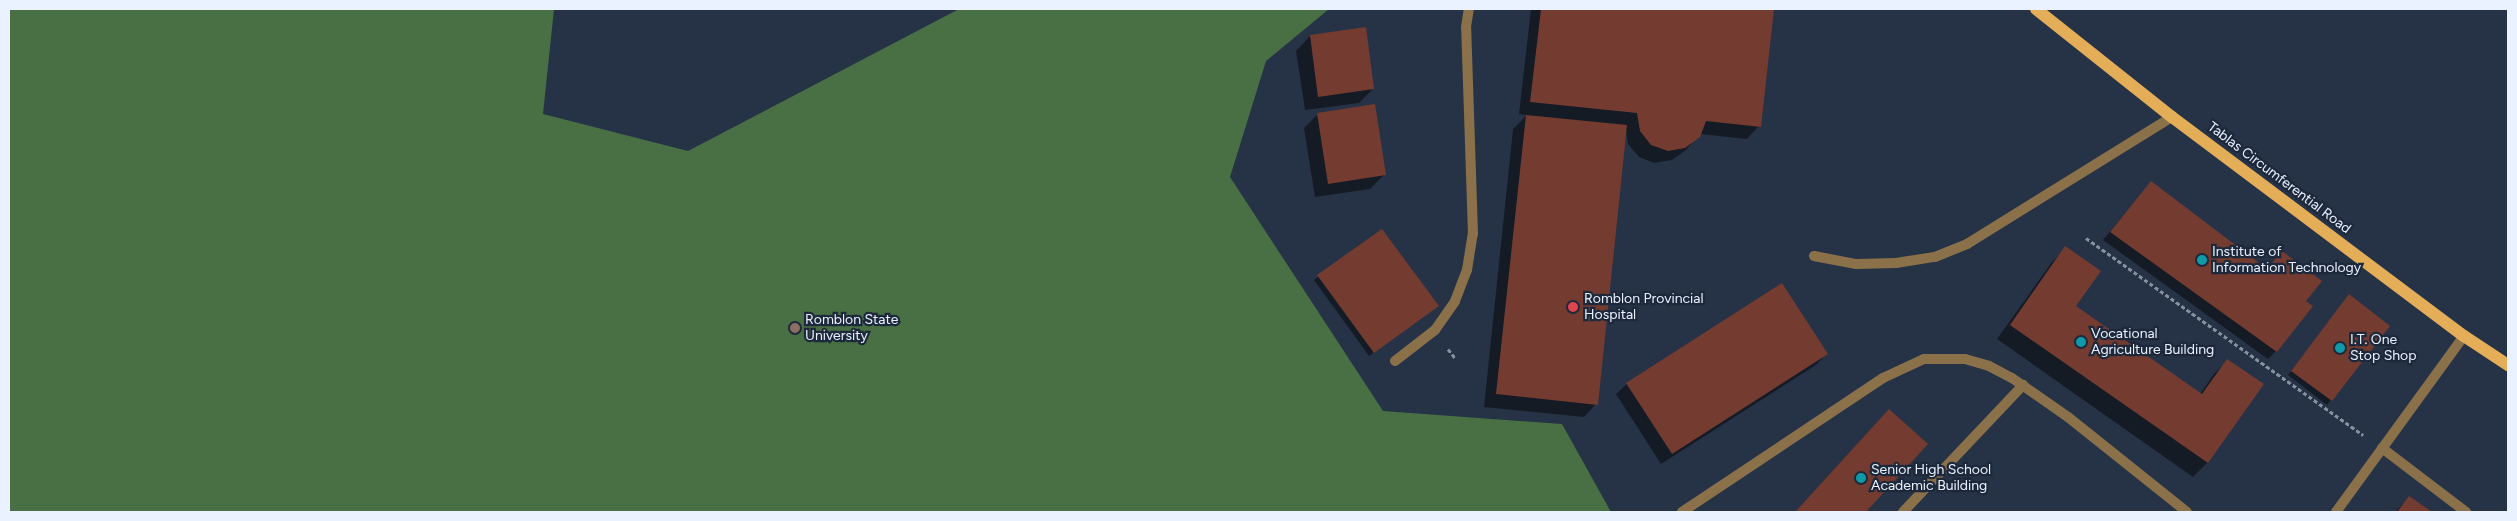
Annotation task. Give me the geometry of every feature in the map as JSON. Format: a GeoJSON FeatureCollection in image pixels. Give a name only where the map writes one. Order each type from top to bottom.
{"type":"FeatureCollection","features":[{"type":"Feature","properties":{"kind":"main road","name":"Tablas Circumferential Road"},"geometry":{"type":"LineString","coordinates":[[2036,9],[2172,117],[2464,336],[2508,366]]}},
{"type":"Feature","properties":{"kind":"lane"},"geometry":{"type":"LineString","coordinates":[[1395,361],[1434,330],[1455,301],[1467,270],[1474,234],[1466,27],[1469,9]]}},
{"type":"Feature","properties":{"kind":"lane"},"geometry":{"type":"LineString","coordinates":[[1814,256],[1856,264],[1896,264],[1935,257],[1967,244],[2172,117]]}},
{"type":"Feature","properties":{"kind":"lane"},"geometry":{"type":"LineString","coordinates":[[2336,512],[2464,336]]}},
{"type":"Feature","properties":{"kind":"lane"},"geometry":{"type":"LineString","coordinates":[[1682,512],[1883,378],[1924,359],[1965,360],[1989,366],[2022,385],[2068,417],[2187,512]]}},
{"type":"Feature","properties":{"kind":"lane"},"geometry":{"type":"LineString","coordinates":[[1903,512],[2022,385]]}},
{"type":"Feature","properties":{"kind":"lane"},"geometry":{"type":"LineString","coordinates":[[2382,448],[2466,512]]}},
{"type":"Feature","properties":{"kind":"path"},"geometry":{"type":"LineString","coordinates":[[2086,238],[2382,448]]}},
{"type":"Feature","properties":{"kind":"green space"},"geometry":{"type":"Polygon","coordinates":[[[9,9],[554,9],[543,114],[688,151],[959,9],[1329,9],[1266,61],[1230,177],[1383,411],[1562,424],[1611,512],[9,512],[9,9]]]}},
{"type":"Feature","properties":{"kind":"building"},"geometry":{"type":"Polygon","coordinates":[[[1541,9],[1774,9],[1761,127],[1706,121],[1700,137],[1685,148],[1668,151],[1651,145],[1640,131],[1637,113],[1530,102],[1541,9]]]}},
{"type":"Feature","properties":{"kind":"building"},"geometry":{"type":"Polygon","coordinates":[[[1366,27],[1374,89],[1318,97],[1310,35],[1366,27]]]}},
{"type":"Feature","properties":{"kind":"building"},"geometry":{"type":"Polygon","coordinates":[[[1375,104],[1386,175],[1328,184],[1317,113],[1375,104]]]}},
{"type":"Feature","properties":{"kind":"building"},"geometry":{"type":"Polygon","coordinates":[[[1526,115],[1627,125],[1598,405],[1496,394],[1526,115]]]}},
{"type":"Feature","properties":{"kind":"building","name":"Institute of Information Technology"},"geometry":{"type":"Polygon","coordinates":[[[2151,181],[2267,269],[2282,251],[2322,281],[2306,301],[2313,306],[2277,352],[2110,232],[2151,181]]]}},
{"type":"Feature","properties":{"kind":"building"},"geometry":{"type":"Polygon","coordinates":[[[1382,229],[1439,306],[1374,353],[1317,275],[1382,229]]]}},
{"type":"Feature","properties":{"kind":"building","name":"Vocational Agriculture Building"},"geometry":{"type":"Polygon","coordinates":[[[2065,246],[2101,271],[2076,306],[2202,394],[2227,359],[2264,384],[2208,463],[2010,325],[2065,246]]]}},
{"type":"Feature","properties":{"kind":"building"},"geometry":{"type":"Polygon","coordinates":[[[1782,283],[1828,354],[1672,454],[1626,383],[1782,283]]]}},
{"type":"Feature","properties":{"kind":"building","name":"I.T. One Stop Shop"},"geometry":{"type":"Polygon","coordinates":[[[2349,294],[2390,326],[2332,401],[2291,371],[2349,294]]]}},
{"type":"Feature","properties":{"kind":"building","name":"Senior High School Academic Building"},"geometry":{"type":"Polygon","coordinates":[[[1889,409],[1928,444],[1866,512],[1795,512],[1889,409]]]}},
{"type":"Feature","properties":{"kind":"building"},"geometry":{"type":"Polygon","coordinates":[[[2409,496],[2432,512],[2397,512],[2409,496]]]}},
{"type":"Feature","properties":{"kind":"place","name":"Institute of Information Technology"},"geometry":{"type":"Point","coordinates":[2202,260]}},
{"type":"Feature","properties":{"kind":"place","name":"Romblon Provincial Hospital"},"geometry":{"type":"Point","coordinates":[1573,307]}},
{"type":"Feature","properties":{"kind":"place","name":"Romblon State University"},"geometry":{"type":"Point","coordinates":[795,328]}},
{"type":"Feature","properties":{"kind":"place","name":"Vocational Agriculture Building"},"geometry":{"type":"Point","coordinates":[2081,342]}},
{"type":"Feature","properties":{"kind":"place","name":"I.T. One Stop Shop"},"geometry":{"type":"Point","coordinates":[2340,348]}},
{"type":"Feature","properties":{"kind":"place","name":"Senior High School Academic Building"},"geometry":{"type":"Point","coordinates":[1861,478]}}]}
